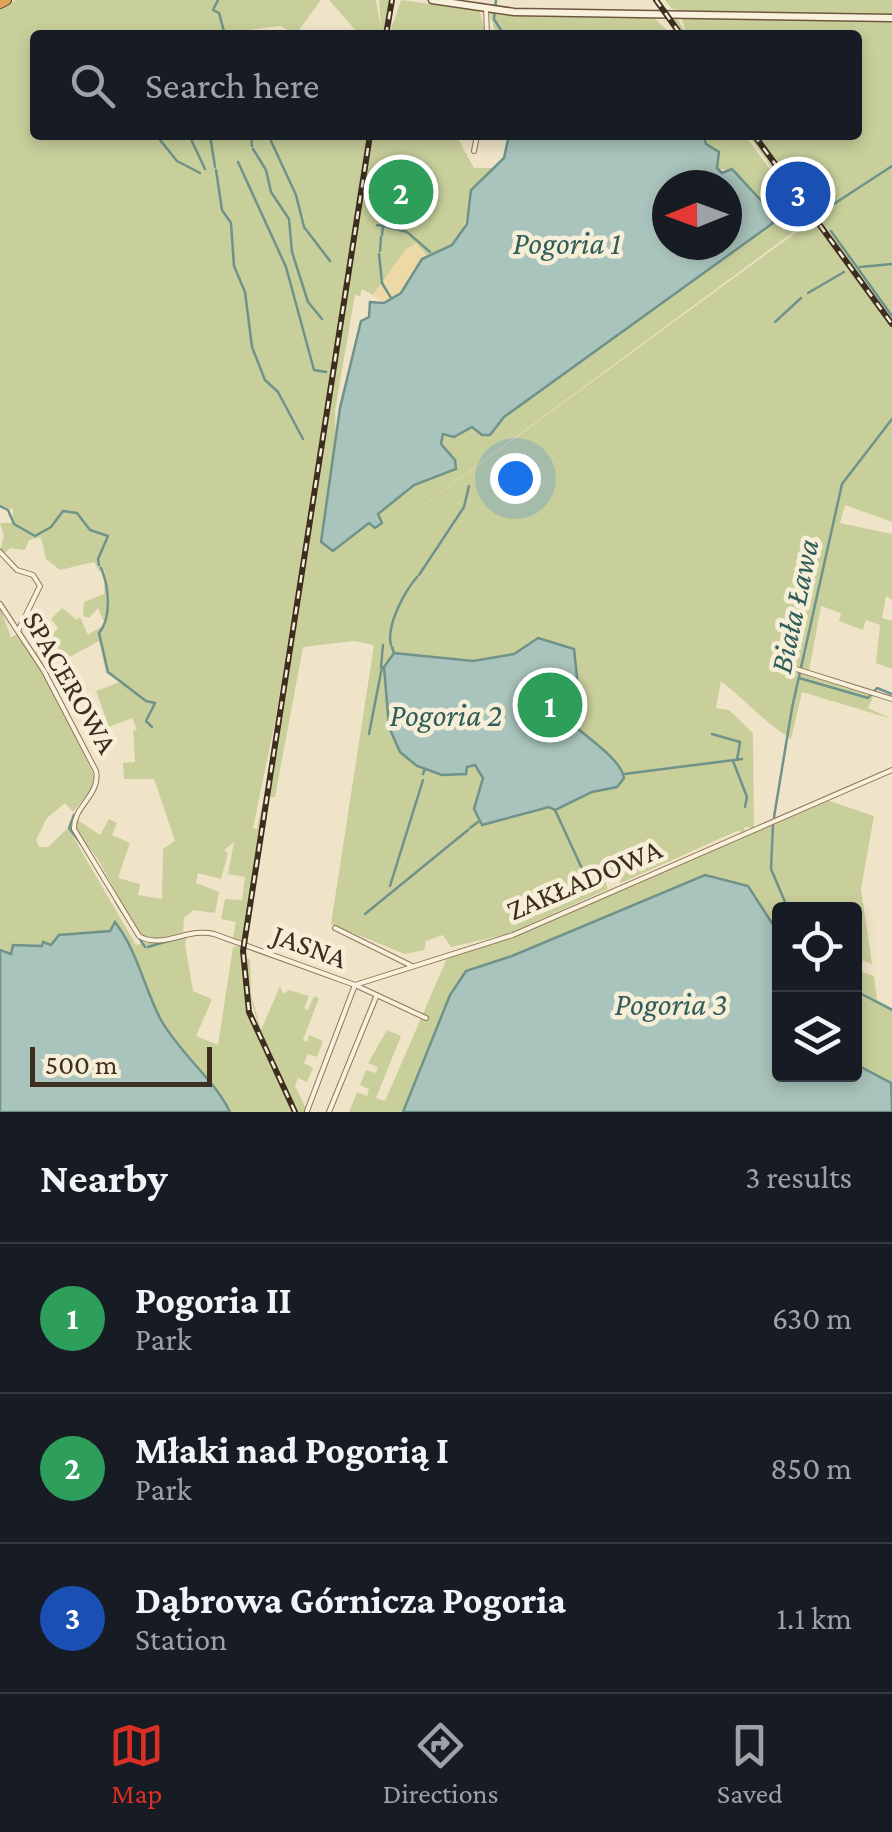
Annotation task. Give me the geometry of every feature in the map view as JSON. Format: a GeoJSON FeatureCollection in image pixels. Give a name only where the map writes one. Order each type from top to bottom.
{"type":"FeatureCollection","features":[{"type":"Feature","properties":{"kind":"street"},"geometry":{"type":"LineString","coordinates":[[432,0],[492,9],[892,18]]}},
{"type":"Feature","properties":{"kind":"street"},"geometry":{"type":"LineString","coordinates":[[489,30],[492,9]]}},
{"type":"Feature","properties":{"kind":"street"},"geometry":{"type":"LineString","coordinates":[[474,151],[476,140]]}},
{"type":"Feature","properties":{"kind":"street"},"geometry":{"type":"LineString","coordinates":[[0,552],[16,570],[33,575],[40,586],[18,632]]}},
{"type":"Feature","properties":{"kind":"street","name":"SPACEROWA"},"geometry":{"type":"LineString","coordinates":[[0,604],[56,690],[96,770],[98,783]]}},
{"type":"Feature","properties":{"kind":"street"},"geometry":{"type":"LineString","coordinates":[[799,670],[892,699]]}},
{"type":"Feature","properties":{"kind":"street","name":"ZAKŁADOWA"},"geometry":{"type":"LineString","coordinates":[[355,985],[516,934],[892,770]]}},
{"type":"Feature","properties":{"kind":"street","name":"JASNA"},"geometry":{"type":"LineString","coordinates":[[98,783],[75,817],[75,833],[97,861],[138,936],[152,942],[209,932],[355,985],[426,1018]]}},
{"type":"Feature","properties":{"kind":"street"},"geometry":{"type":"LineString","coordinates":[[336,928],[412,966]]}},
{"type":"Feature","properties":{"kind":"street"},"geometry":{"type":"LineString","coordinates":[[307,1111],[355,985]]}},
{"type":"Feature","properties":{"kind":"street"},"geometry":{"type":"LineString","coordinates":[[329,1112],[376,998]]}},
{"type":"Feature","properties":{"kind":"green space"},"geometry":{"type":"Polygon","coordinates":[[[16,0],[321,0],[299,30],[280,26],[249,30],[30,30],[30,140],[367,140],[276,717],[253,828],[257,829],[266,788],[243,943],[233,939],[236,922],[221,919],[225,899],[242,900],[245,877],[228,874],[234,842],[224,850],[228,853],[221,879],[198,873],[196,883],[219,892],[215,913],[193,910],[184,918],[183,932],[151,940],[137,931],[99,861],[76,830],[76,819],[100,835],[109,819],[117,823],[112,835],[130,843],[118,878],[140,884],[138,895],[162,899],[163,849],[175,841],[154,779],[124,779],[123,763],[135,762],[133,731],[137,729],[132,718],[109,727],[96,691],[120,682],[106,673],[99,641],[68,658],[56,647],[42,664],[35,653],[58,628],[51,619],[62,608],[77,620],[80,617],[88,635],[105,624],[98,608],[89,618],[83,616],[84,602],[104,594],[105,571],[99,571],[94,562],[60,570],[46,559],[41,537],[29,540],[25,550],[10,548],[3,555],[0,551],[4,535],[0,523],[12,523],[13,509],[0,507],[0,8],[16,0]]]}},
{"type":"Feature","properties":{"kind":"green space"},"geometry":{"type":"Polygon","coordinates":[[[329,0],[376,0],[381,29],[379,0],[391,0],[386,30],[356,30],[329,0]]]}},
{"type":"Feature","properties":{"kind":"green space"},"geometry":{"type":"Polygon","coordinates":[[[401,0],[480,11],[484,30],[391,30],[401,0]]]}},
{"type":"Feature","properties":{"kind":"green space"},"geometry":{"type":"Polygon","coordinates":[[[665,0],[892,0],[892,16],[691,14],[671,8],[665,0]]]}},
{"type":"Feature","properties":{"kind":"green space"},"geometry":{"type":"Polygon","coordinates":[[[489,11],[653,17],[667,30],[495,30],[489,11]]]}},
{"type":"Feature","properties":{"kind":"green space"},"geometry":{"type":"Polygon","coordinates":[[[676,16],[684,30],[680,30],[671,17],[676,16]]]}},
{"type":"Feature","properties":{"kind":"green space"},"geometry":{"type":"Polygon","coordinates":[[[681,17],[892,22],[892,320],[761,140],[862,140],[862,30],[685,30],[681,17]]]}},
{"type":"Feature","properties":{"kind":"green space"},"geometry":{"type":"Polygon","coordinates":[[[370,140],[459,140],[474,168],[492,168],[476,188],[465,223],[453,243],[396,270],[373,295],[362,289],[360,296],[355,295],[335,411],[336,443],[321,535],[322,542],[333,551],[369,523],[382,522],[378,514],[414,485],[451,472],[455,460],[441,444],[443,434],[454,436],[472,426],[490,435],[504,417],[720,260],[742,260],[742,244],[763,229],[767,207],[742,181],[742,170],[717,168],[719,152],[705,140],[749,140],[805,217],[803,225],[372,543],[806,225],[808,218],[752,140],[757,140],[892,326],[892,522],[845,505],[840,523],[892,534],[892,600],[886,596],[882,618],[892,621],[892,669],[876,663],[880,625],[866,620],[863,630],[839,621],[841,613],[821,606],[809,671],[874,695],[868,708],[892,719],[802,692],[791,739],[721,681],[716,708],[729,710],[753,733],[754,828],[744,827],[745,832],[737,831],[621,883],[615,874],[605,880],[608,889],[508,934],[451,947],[443,935],[426,941],[424,950],[405,954],[331,924],[374,645],[354,641],[303,647],[275,797],[268,797],[370,140]]]}},
{"type":"Feature","properties":{"kind":"green space"},"geometry":{"type":"Polygon","coordinates":[[[0,607],[11,637],[18,634],[50,683],[97,782],[73,812],[65,803],[47,818],[36,840],[39,847],[48,847],[68,828],[136,945],[188,933],[185,944],[193,991],[212,999],[196,1036],[218,1045],[233,947],[242,946],[246,1007],[294,1112],[230,1112],[165,1026],[131,947],[0,962],[0,607]]]}},
{"type":"Feature","properties":{"kind":"green space","name":"Pogoria 3"},"geometry":{"type":"Polygon","coordinates":[[[827,800],[874,816],[861,889],[872,964],[862,960],[862,902],[772,902],[772,1082],[862,1082],[862,972],[874,976],[877,1000],[892,1008],[892,1112],[349,1112],[357,1092],[367,1096],[369,1089],[360,1085],[366,1070],[376,1073],[378,1067],[368,1063],[387,1030],[401,1036],[376,1098],[385,1101],[448,956],[504,940],[827,800]]]}},
{"type":"Feature","properties":{"kind":"green space"},"geometry":{"type":"Polygon","coordinates":[[[245,958],[250,959],[251,994],[261,1030],[280,986],[283,994],[289,990],[309,996],[304,1008],[308,1010],[314,996],[319,998],[303,1040],[307,1042],[309,1035],[323,1041],[317,1057],[308,1054],[304,1063],[313,1068],[307,1082],[298,1078],[295,1086],[308,1112],[298,1112],[263,1037],[251,999],[245,958]]]}},
{"type":"Feature","properties":{"kind":"sand"},"geometry":{"type":"Polygon","coordinates":[[[416,243],[428,256],[414,268],[405,289],[384,303],[373,295],[405,250],[416,243]]]}},
{"type":"Feature","properties":{"kind":"water","name":"Pogoria 1"},"geometry":{"type":"Polygon","coordinates":[[[508,140],[705,140],[719,152],[719,170],[652,170],[652,260],[722,260],[504,417],[490,435],[482,435],[472,427],[454,437],[443,434],[441,444],[455,460],[456,469],[414,485],[378,514],[382,523],[375,528],[369,523],[333,551],[321,542],[340,408],[361,321],[369,317],[370,302],[384,303],[401,293],[422,259],[452,245],[467,224],[471,190],[504,158],[508,140]]]}},
{"type":"Feature","properties":{"kind":"water","name":"Pogoria 1"},"geometry":{"type":"Polygon","coordinates":[[[742,180],[767,207],[773,223],[742,245],[742,180]]]}},
{"type":"Feature","properties":{"kind":"water","name":"Pogoria 2"},"geometry":{"type":"Polygon","coordinates":[[[538,638],[574,649],[578,687],[560,699],[549,699],[613,759],[624,778],[617,787],[592,792],[555,810],[549,807],[482,825],[474,809],[483,778],[475,765],[467,767],[466,774],[442,775],[417,766],[400,752],[389,727],[384,667],[394,653],[473,661],[514,654],[538,638]]]}},
{"type":"Feature","properties":{"kind":"water","name":"Pogoria 3"},"geometry":{"type":"Polygon","coordinates":[[[705,875],[748,886],[772,923],[772,1082],[862,1082],[862,1068],[891,1083],[892,1112],[403,1112],[450,995],[466,971],[512,956],[705,875]]]}},
{"type":"Feature","properties":{"kind":"water"},"geometry":{"type":"Polygon","coordinates":[[[115,922],[130,945],[161,1020],[230,1112],[0,1112],[0,950],[11,954],[13,945],[51,945],[59,935],[110,931],[115,922]]]}},
{"type":"Feature","properties":{"kind":"waterway"},"geometry":{"type":"LineString","coordinates":[[218,0],[213,10],[219,13],[224,30]]}},
{"type":"Feature","properties":{"kind":"waterway"},"geometry":{"type":"LineString","coordinates":[[496,0],[494,19],[501,30]]}},
{"type":"Feature","properties":{"kind":"waterway"},"geometry":{"type":"LineString","coordinates":[[160,140],[177,161],[200,173]]}},
{"type":"Feature","properties":{"kind":"waterway"},"geometry":{"type":"LineString","coordinates":[[191,140],[205,169]]}},
{"type":"Feature","properties":{"kind":"waterway"},"geometry":{"type":"LineString","coordinates":[[211,140],[215,167]]}},
{"type":"Feature","properties":{"kind":"waterway"},"geometry":{"type":"LineString","coordinates":[[251,140],[252,146]]}},
{"type":"Feature","properties":{"kind":"waterway"},"geometry":{"type":"LineString","coordinates":[[271,141],[296,195],[304,227],[330,261]]}},
{"type":"Feature","properties":{"kind":"waterway"},"geometry":{"type":"LineString","coordinates":[[253,149],[266,170],[271,192],[289,219],[292,252],[308,302],[322,319]]}},
{"type":"Feature","properties":{"kind":"waterway"},"geometry":{"type":"LineString","coordinates":[[238,162],[286,267],[314,370],[326,372]]}},
{"type":"Feature","properties":{"kind":"waterway"},"geometry":{"type":"LineString","coordinates":[[820,213],[892,166]]}},
{"type":"Feature","properties":{"kind":"waterway"},"geometry":{"type":"LineString","coordinates":[[216,170],[222,210],[231,223],[234,266],[245,292],[252,347],[265,380],[278,392],[303,439]]}},
{"type":"Feature","properties":{"kind":"waterway"},"geometry":{"type":"LineString","coordinates":[[377,225],[383,226],[382,235]]}},
{"type":"Feature","properties":{"kind":"waterway"},"geometry":{"type":"LineString","coordinates":[[383,226],[407,232],[430,252]]}},
{"type":"Feature","properties":{"kind":"waterway"},"geometry":{"type":"LineString","coordinates":[[831,231],[892,316]]}},
{"type":"Feature","properties":{"kind":"waterway"},"geometry":{"type":"LineString","coordinates":[[380,251],[381,237]]}},
{"type":"Feature","properties":{"kind":"waterway"},"geometry":{"type":"LineString","coordinates":[[379,254],[382,283],[391,298]]}},
{"type":"Feature","properties":{"kind":"waterway"},"geometry":{"type":"LineString","coordinates":[[860,267],[892,264]]}},
{"type":"Feature","properties":{"kind":"waterway"},"geometry":{"type":"LineString","coordinates":[[808,293],[844,272]]}},
{"type":"Feature","properties":{"kind":"waterway"},"geometry":{"type":"LineString","coordinates":[[775,322],[801,298]]}},
{"type":"Feature","properties":{"kind":"waterway","name":"Biała Ława"},"geometry":{"type":"LineString","coordinates":[[774,817],[792,708],[842,484],[892,419]]}},
{"type":"Feature","properties":{"kind":"waterway"},"geometry":{"type":"LineString","coordinates":[[419,575],[464,507],[469,486]]}},
{"type":"Feature","properties":{"kind":"waterway"},"geometry":{"type":"LineString","coordinates":[[0,506],[8,510],[14,524],[35,536],[51,527],[63,511],[77,513],[90,530],[108,536],[99,565]]}},
{"type":"Feature","properties":{"kind":"waterway"},"geometry":{"type":"LineString","coordinates":[[101,568],[108,602],[99,633],[108,672],[146,701],[155,703],[146,721],[152,727]]}},
{"type":"Feature","properties":{"kind":"waterway"},"geometry":{"type":"LineString","coordinates":[[391,645],[394,618],[417,577]]}},
{"type":"Feature","properties":{"kind":"waterway"},"geometry":{"type":"LineString","coordinates":[[381,667],[383,645]]}},
{"type":"Feature","properties":{"kind":"waterway"},"geometry":{"type":"LineString","coordinates":[[392,647],[394,653]]}},
{"type":"Feature","properties":{"kind":"waterway"},"geometry":{"type":"LineString","coordinates":[[369,734],[382,667]]}},
{"type":"Feature","properties":{"kind":"waterway"},"geometry":{"type":"LineString","coordinates":[[799,678],[868,698],[877,688],[892,694]]}},
{"type":"Feature","properties":{"kind":"waterway"},"geometry":{"type":"LineString","coordinates":[[712,734],[740,742],[737,760]]}},
{"type":"Feature","properties":{"kind":"waterway"},"geometry":{"type":"LineString","coordinates":[[624,774],[742,759]]}},
{"type":"Feature","properties":{"kind":"waterway"},"geometry":{"type":"LineString","coordinates":[[733,761],[747,797],[745,807]]}},
{"type":"Feature","properties":{"kind":"waterway"},"geometry":{"type":"LineString","coordinates":[[423,774],[425,769]]}},
{"type":"Feature","properties":{"kind":"waterway"},"geometry":{"type":"LineString","coordinates":[[390,886],[423,780]]}},
{"type":"Feature","properties":{"kind":"waterway"},"geometry":{"type":"LineString","coordinates":[[555,810],[585,875]]}},
{"type":"Feature","properties":{"kind":"waterway"},"geometry":{"type":"LineString","coordinates":[[74,815],[69,828],[81,844]]}},
{"type":"Feature","properties":{"kind":"waterway"},"geometry":{"type":"LineString","coordinates":[[470,828],[478,822]]}},
{"type":"Feature","properties":{"kind":"waterway","name":"Biała Ława"},"geometry":{"type":"LineString","coordinates":[[773,825],[771,869],[785,902]]}},
{"type":"Feature","properties":{"kind":"waterway"},"geometry":{"type":"LineString","coordinates":[[365,914],[468,830]]}},
{"type":"Feature","properties":{"kind":"waterway"},"geometry":{"type":"LineString","coordinates":[[116,902],[145,947]]}},
{"type":"Feature","properties":{"kind":"waterway"},"geometry":{"type":"LineString","coordinates":[[148,947],[171,940]]}},
{"type":"Feature","properties":{"kind":"waterway","name":"Biała Ława"},"geometry":{"type":"LineString","coordinates":[[858,992],[892,1010]]}},
{"type":"Feature","properties":{"kind":"railway"},"geometry":{"type":"LineString","coordinates":[[387,30],[392,0]]}},
{"type":"Feature","properties":{"kind":"railway"},"geometry":{"type":"LineString","coordinates":[[656,0],[677,30]]}},
{"type":"Feature","properties":{"kind":"railway"},"geometry":{"type":"LineString","coordinates":[[295,1112],[249,1012],[243,951],[369,140]]}},
{"type":"Feature","properties":{"kind":"railway"},"geometry":{"type":"LineString","coordinates":[[758,140],[892,324]]}},
{"type":"Feature","properties":{"kind":"place","name":"Młaki nad Pogorią I"},"geometry":{"type":"Point","coordinates":[401,192]}},
{"type":"Feature","properties":{"kind":"place","name":"Dąbrowa Górnicza Pogoria"},"geometry":{"type":"Point","coordinates":[798,194]}},
{"type":"Feature","properties":{"kind":"place","name":"Pogoria II"},"geometry":{"type":"Point","coordinates":[550,705]}}]}
